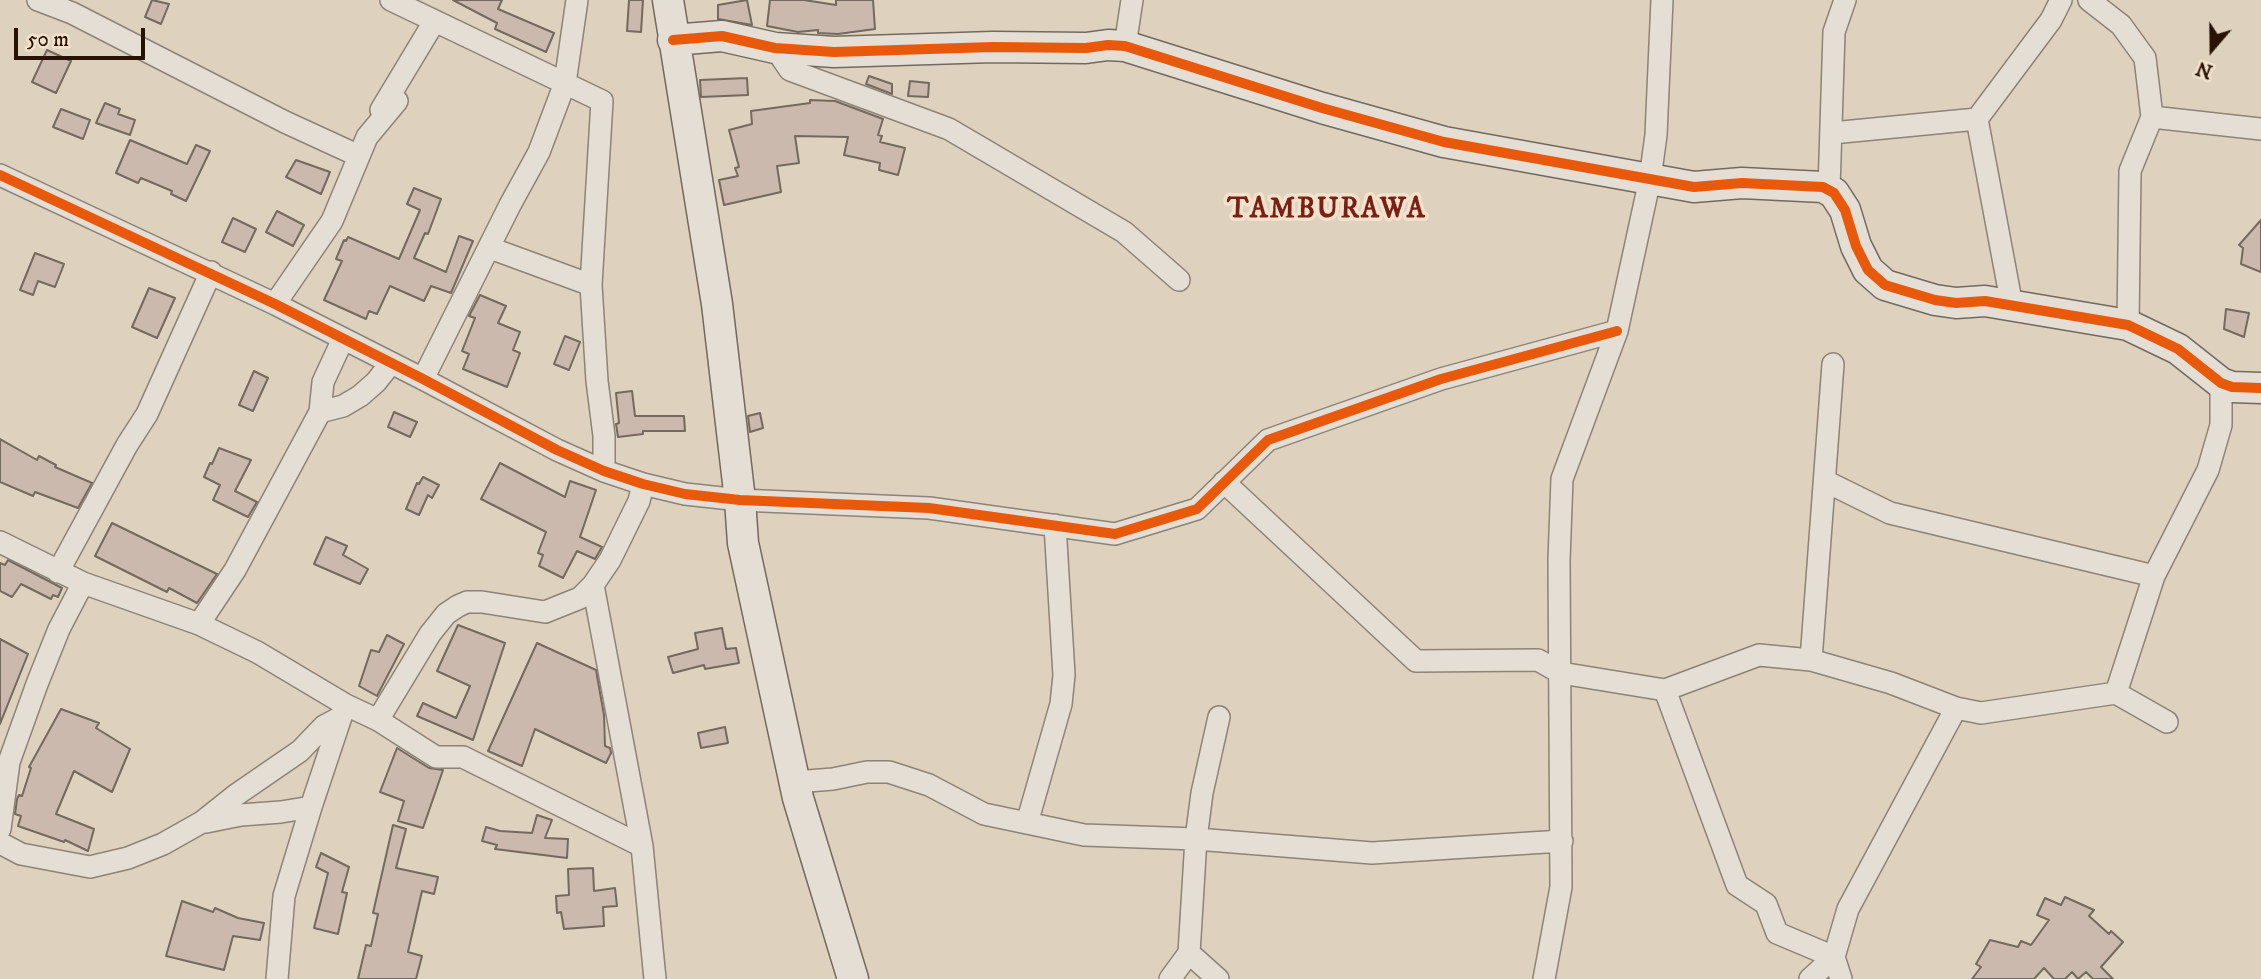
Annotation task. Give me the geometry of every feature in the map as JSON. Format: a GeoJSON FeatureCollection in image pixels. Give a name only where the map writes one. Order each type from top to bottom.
{"type":"FeatureCollection","features":[{"type":"Feature","properties":{"kind":"street"},"geometry":{"type":"LineString","coordinates":[[38,0],[72,13],[285,122],[357,155]]}},
{"type":"Feature","properties":{"kind":"street"},"geometry":{"type":"LineString","coordinates":[[391,0],[601,101],[591,285],[597,382],[604,436],[604,471]]}},
{"type":"Feature","properties":{"kind":"street"},"geometry":{"type":"LineString","coordinates":[[423,379],[539,152],[565,83],[577,0]]}},
{"type":"Feature","properties":{"kind":"street"},"geometry":{"type":"LineString","coordinates":[[668,0],[717,304],[743,543],[795,782],[853,979]]}},
{"type":"Feature","properties":{"kind":"street"},"geometry":{"type":"LineString","coordinates":[[1125,46],[1132,0]]}},
{"type":"Feature","properties":{"kind":"street"},"geometry":{"type":"LineString","coordinates":[[1544,979],[1561,887],[1559,560],[1562,479],[1617,331],[1650,179],[1656,135],[1662,0]]}},
{"type":"Feature","properties":{"kind":"street"},"geometry":{"type":"LineString","coordinates":[[1845,0],[1834,32],[1829,189],[1845,210],[1856,246],[1868,270],[1885,285],[1935,300],[1956,303],[1985,301],[2128,325],[2178,349],[2221,383],[2240,388],[2261,388]]}},
{"type":"Feature","properties":{"kind":"street"},"geometry":{"type":"LineString","coordinates":[[1832,134],[1977,119],[2051,20],[2062,0]]}},
{"type":"Feature","properties":{"kind":"street"},"geometry":{"type":"LineString","coordinates":[[2088,0],[2120,25],[2145,58],[2152,117],[2130,171],[2128,325]]}},
{"type":"Feature","properties":{"kind":"street"},"geometry":{"type":"LineString","coordinates":[[357,155],[434,22]]}},
{"type":"Feature","properties":{"kind":"street"},"geometry":{"type":"LineString","coordinates":[[673,40],[722,36],[775,48],[834,52],[1125,46],[1322,108],[1444,142],[1694,187],[1742,183],[1829,189]]}},
{"type":"Feature","properties":{"kind":"street"},"geometry":{"type":"LineString","coordinates":[[775,48],[790,70],[949,129],[1124,232],[1179,280]]}},
{"type":"Feature","properties":{"kind":"street"},"geometry":{"type":"LineString","coordinates":[[275,303],[332,221],[357,155],[367,137],[397,101]]}},
{"type":"Feature","properties":{"kind":"street"},"geometry":{"type":"LineString","coordinates":[[2152,117],[2261,129]]}},
{"type":"Feature","properties":{"kind":"street"},"geometry":{"type":"LineString","coordinates":[[1977,119],[2012,306]]}},
{"type":"Feature","properties":{"kind":"street"},"geometry":{"type":"LineString","coordinates":[[0,175],[275,303],[557,450],[604,471],[685,495],[929,508],[1115,534],[1198,509],[1268,440],[1441,379],[1617,331]]}},
{"type":"Feature","properties":{"kind":"street"},"geometry":{"type":"LineString","coordinates":[[490,248],[591,285]]}},
{"type":"Feature","properties":{"kind":"street"},"geometry":{"type":"LineString","coordinates":[[58,572],[147,414],[211,272]]}},
{"type":"Feature","properties":{"kind":"street"},"geometry":{"type":"LineString","coordinates":[[199,624],[235,570],[320,412],[323,382],[343,339]]}},
{"type":"Feature","properties":{"kind":"street"},"geometry":{"type":"LineString","coordinates":[[320,412],[344,406],[360,396],[391,363]]}},
{"type":"Feature","properties":{"kind":"street"},"geometry":{"type":"LineString","coordinates":[[1811,660],[1832,364]]}},
{"type":"Feature","properties":{"kind":"street"},"geometry":{"type":"LineString","coordinates":[[2116,693],[2154,576],[2208,470],[2221,425],[2221,383]]}},
{"type":"Feature","properties":{"kind":"street"},"geometry":{"type":"LineString","coordinates":[[1825,481],[1890,513],[2154,576]]}},
{"type":"Feature","properties":{"kind":"street"},"geometry":{"type":"LineString","coordinates":[[1224,482],[1416,661],[1538,660],[1561,673],[1665,690],[1759,655],[1811,660],[1891,683],[1955,708],[1981,713],[2116,693],[2167,722]]}},
{"type":"Feature","properties":{"kind":"street"},"geometry":{"type":"LineString","coordinates":[[378,720],[430,634],[446,614],[458,606],[467,602],[482,602],[545,612],[580,598],[593,585],[610,559],[639,501],[643,484]]}},
{"type":"Feature","properties":{"kind":"street"},"geometry":{"type":"LineString","coordinates":[[1027,823],[1061,704],[1064,675],[1055,525]]}},
{"type":"Feature","properties":{"kind":"street"},"geometry":{"type":"LineString","coordinates":[[0,542],[83,583],[199,624],[257,652],[343,711],[378,720],[436,757],[463,758],[642,846]]}},
{"type":"Feature","properties":{"kind":"street"},"geometry":{"type":"LineString","coordinates":[[0,828],[2,797],[9,762],[59,629],[83,583]]}},
{"type":"Feature","properties":{"kind":"street"},"geometry":{"type":"LineString","coordinates":[[593,585],[642,846],[655,979]]}},
{"type":"Feature","properties":{"kind":"street"},"geometry":{"type":"LineString","coordinates":[[1665,690],[1737,885],[1766,904],[1776,933],[1835,957]]}},
{"type":"Feature","properties":{"kind":"street"},"geometry":{"type":"LineString","coordinates":[[1841,979],[1835,957],[1848,909],[1955,708]]}},
{"type":"Feature","properties":{"kind":"street"},"geometry":{"type":"LineString","coordinates":[[277,979],[284,897],[343,711]]}},
{"type":"Feature","properties":{"kind":"street"},"geometry":{"type":"LineString","coordinates":[[0,843],[21,854],[90,867],[128,858],[163,844],[202,822],[300,751],[343,711]]}},
{"type":"Feature","properties":{"kind":"street"},"geometry":{"type":"LineString","coordinates":[[1170,979],[1189,953],[1196,839],[1202,793],[1219,717]]}},
{"type":"Feature","properties":{"kind":"street"},"geometry":{"type":"LineString","coordinates":[[795,782],[833,779],[867,772],[889,772],[929,785],[971,809],[1084,835],[1196,839],[1372,853],[1562,841]]}},
{"type":"Feature","properties":{"kind":"street"},"geometry":{"type":"LineString","coordinates":[[202,822],[311,807]]}},
{"type":"Feature","properties":{"kind":"street"},"geometry":{"type":"LineString","coordinates":[[1189,953],[1218,979]]}},
{"type":"Feature","properties":{"kind":"street"},"geometry":{"type":"LineString","coordinates":[[1810,979],[1835,957]]}},
{"type":"Feature","properties":{"kind":"building"},"geometry":{"type":"Polygon","coordinates":[[[152,0],[169,4],[161,24],[145,17],[152,0]]]}},
{"type":"Feature","properties":{"kind":"building"},"geometry":{"type":"Polygon","coordinates":[[[453,0],[502,0],[498,9],[554,33],[546,52],[495,29],[497,23],[453,0]]]}},
{"type":"Feature","properties":{"kind":"building"},"geometry":{"type":"Polygon","coordinates":[[[629,0],[643,0],[641,32],[627,31],[629,0]]]}},
{"type":"Feature","properties":{"kind":"building"},"geometry":{"type":"Polygon","coordinates":[[[747,0],[752,25],[718,19],[718,5],[747,0]]]}},
{"type":"Feature","properties":{"kind":"building"},"geometry":{"type":"Polygon","coordinates":[[[770,0],[804,0],[836,5],[836,0],[873,0],[875,29],[838,34],[818,33],[818,30],[798,32],[767,26],[770,0]]]}},
{"type":"Feature","properties":{"kind":"building"},"geometry":{"type":"Polygon","coordinates":[[[47,50],[71,61],[56,93],[32,82],[47,50]]]}},
{"type":"Feature","properties":{"kind":"building"},"geometry":{"type":"Polygon","coordinates":[[[869,76],[892,84],[892,94],[866,84],[869,76]]]}},
{"type":"Feature","properties":{"kind":"building"},"geometry":{"type":"Polygon","coordinates":[[[747,78],[748,95],[701,97],[700,80],[747,78]]]}},
{"type":"Feature","properties":{"kind":"building"},"geometry":{"type":"Polygon","coordinates":[[[910,81],[929,83],[928,97],[908,96],[910,81]]]}},
{"type":"Feature","properties":{"kind":"building"},"geometry":{"type":"Polygon","coordinates":[[[810,100],[835,101],[883,119],[878,135],[882,136],[880,142],[905,148],[898,175],[879,170],[880,163],[844,155],[848,137],[795,136],[799,163],[777,166],[781,192],[724,205],[719,180],[738,176],[735,168],[739,167],[729,130],[752,124],[751,111],[810,103],[810,100]]]}},
{"type":"Feature","properties":{"kind":"building"},"geometry":{"type":"Polygon","coordinates":[[[105,103],[120,109],[118,114],[135,120],[130,135],[96,123],[105,103]]]}},
{"type":"Feature","properties":{"kind":"building"},"geometry":{"type":"Polygon","coordinates":[[[61,109],[90,120],[83,139],[53,127],[61,109]]]}},
{"type":"Feature","properties":{"kind":"building"},"geometry":{"type":"Polygon","coordinates":[[[130,140],[187,164],[196,145],[210,151],[186,201],[171,194],[172,191],[141,178],[138,183],[116,173],[130,140]]]}},
{"type":"Feature","properties":{"kind":"building"},"geometry":{"type":"Polygon","coordinates":[[[296,160],[330,172],[321,194],[286,177],[296,160]]]}},
{"type":"Feature","properties":{"kind":"building"},"geometry":{"type":"Polygon","coordinates":[[[414,188],[441,199],[428,234],[425,233],[414,258],[446,272],[459,236],[473,241],[451,293],[431,286],[424,301],[390,286],[377,314],[369,311],[366,319],[324,300],[342,261],[336,259],[348,237],[399,259],[420,210],[407,204],[414,188]]]}},
{"type":"Feature","properties":{"kind":"building"},"geometry":{"type":"Polygon","coordinates":[[[277,211],[304,225],[293,246],[266,232],[277,211]]]}},
{"type":"Feature","properties":{"kind":"building"},"geometry":{"type":"Polygon","coordinates":[[[233,218],[256,229],[245,252],[222,242],[233,218]]]}},
{"type":"Feature","properties":{"kind":"building"},"geometry":{"type":"Polygon","coordinates":[[[2261,220],[2261,272],[2241,264],[2243,248],[2239,245],[2261,220]]]}},
{"type":"Feature","properties":{"kind":"building"},"geometry":{"type":"Polygon","coordinates":[[[35,253],[64,264],[55,287],[38,281],[33,295],[20,290],[35,253]]]}},
{"type":"Feature","properties":{"kind":"building"},"geometry":{"type":"Polygon","coordinates":[[[149,288],[175,298],[157,338],[132,327],[149,288]]]}},
{"type":"Feature","properties":{"kind":"building"},"geometry":{"type":"Polygon","coordinates":[[[480,295],[506,306],[498,323],[520,332],[513,350],[520,353],[507,387],[463,369],[469,354],[462,351],[475,318],[469,316],[480,295]]]}},
{"type":"Feature","properties":{"kind":"building"},"geometry":{"type":"Polygon","coordinates":[[[2226,309],[2249,313],[2244,337],[2224,329],[2226,309]]]}},
{"type":"Feature","properties":{"kind":"building"},"geometry":{"type":"Polygon","coordinates":[[[565,336],[580,342],[569,370],[554,364],[565,336]]]}},
{"type":"Feature","properties":{"kind":"building"},"geometry":{"type":"Polygon","coordinates":[[[254,371],[268,378],[253,411],[239,405],[254,371]]]}},
{"type":"Feature","properties":{"kind":"building"},"geometry":{"type":"Polygon","coordinates":[[[632,391],[635,416],[684,416],[685,431],[643,431],[643,434],[618,437],[616,393],[632,391]]]}},
{"type":"Feature","properties":{"kind":"building"},"geometry":{"type":"Polygon","coordinates":[[[394,412],[417,422],[410,437],[388,427],[394,412]]]}},
{"type":"Feature","properties":{"kind":"building"},"geometry":{"type":"Polygon","coordinates":[[[760,413],[763,428],[750,432],[748,416],[760,413]]]}},
{"type":"Feature","properties":{"kind":"building"},"geometry":{"type":"Polygon","coordinates":[[[0,439],[37,460],[39,456],[56,465],[55,467],[92,483],[78,508],[35,492],[33,496],[0,482],[0,439]]]}},
{"type":"Feature","properties":{"kind":"building"},"geometry":{"type":"Polygon","coordinates":[[[219,448],[251,460],[235,491],[257,502],[248,517],[213,500],[220,485],[204,477],[219,448]]]}},
{"type":"Feature","properties":{"kind":"building"},"geometry":{"type":"Polygon","coordinates":[[[500,463],[565,497],[570,481],[596,490],[580,537],[602,547],[595,559],[577,551],[563,578],[539,566],[543,555],[538,553],[546,532],[481,499],[500,463]]]}},
{"type":"Feature","properties":{"kind":"building"},"geometry":{"type":"Polygon","coordinates":[[[423,477],[439,485],[432,498],[428,495],[419,515],[406,509],[417,483],[419,484],[423,477]]]}},
{"type":"Feature","properties":{"kind":"building"},"geometry":{"type":"Polygon","coordinates":[[[112,523],[217,574],[197,603],[169,588],[167,592],[95,556],[112,523]]]}},
{"type":"Feature","properties":{"kind":"building"},"geometry":{"type":"Polygon","coordinates":[[[326,537],[347,546],[343,555],[368,569],[360,584],[314,564],[326,537]]]}},
{"type":"Feature","properties":{"kind":"building"},"geometry":{"type":"Polygon","coordinates":[[[8,560],[62,588],[58,597],[53,595],[51,599],[21,584],[12,597],[0,591],[0,563],[5,565],[8,560]]]}},
{"type":"Feature","properties":{"kind":"building"},"geometry":{"type":"Polygon","coordinates":[[[458,625],[505,643],[473,740],[417,716],[423,703],[456,718],[470,686],[437,671],[458,625]]]}},
{"type":"Feature","properties":{"kind":"building"},"geometry":{"type":"Polygon","coordinates":[[[722,628],[726,649],[736,648],[739,663],[705,669],[704,665],[673,673],[668,657],[698,649],[695,633],[722,628]]]}},
{"type":"Feature","properties":{"kind":"building"},"geometry":{"type":"Polygon","coordinates":[[[387,635],[404,644],[377,696],[359,686],[371,650],[379,652],[387,635]]]}},
{"type":"Feature","properties":{"kind":"building"},"geometry":{"type":"Polygon","coordinates":[[[0,639],[28,654],[0,724],[0,639]]]}},
{"type":"Feature","properties":{"kind":"building"},"geometry":{"type":"Polygon","coordinates":[[[537,643],[596,670],[604,715],[605,746],[610,748],[611,753],[606,763],[535,729],[522,766],[488,751],[537,643]]]}},
{"type":"Feature","properties":{"kind":"building"},"geometry":{"type":"Polygon","coordinates":[[[61,709],[99,723],[96,728],[130,749],[112,792],[74,771],[56,814],[94,829],[88,851],[65,840],[64,842],[18,826],[21,816],[15,814],[17,799],[19,795],[22,796],[31,768],[29,767],[61,709]]]}},
{"type":"Feature","properties":{"kind":"building"},"geometry":{"type":"Polygon","coordinates":[[[725,727],[728,743],[701,748],[698,733],[725,727]]]}},
{"type":"Feature","properties":{"kind":"building"},"geometry":{"type":"Polygon","coordinates":[[[397,748],[429,768],[443,770],[423,828],[398,821],[404,801],[380,792],[397,748]]]}},
{"type":"Feature","properties":{"kind":"building"},"geometry":{"type":"Polygon","coordinates":[[[537,815],[552,820],[545,838],[568,839],[567,858],[495,849],[497,845],[482,841],[486,827],[500,831],[532,833],[537,815]]]}},
{"type":"Feature","properties":{"kind":"building"},"geometry":{"type":"Polygon","coordinates":[[[393,825],[406,829],[396,868],[438,877],[434,894],[422,891],[408,952],[422,956],[416,979],[358,979],[366,945],[371,946],[378,914],[373,913],[393,825]]]}},
{"type":"Feature","properties":{"kind":"building"},"geometry":{"type":"Polygon","coordinates":[[[321,853],[349,867],[342,892],[347,893],[338,934],[314,928],[328,873],[316,867],[321,853]]]}},
{"type":"Feature","properties":{"kind":"building"},"geometry":{"type":"Polygon","coordinates":[[[593,868],[594,891],[615,888],[617,906],[603,907],[604,926],[564,929],[561,912],[557,913],[556,896],[569,895],[568,869],[593,868]]]}},
{"type":"Feature","properties":{"kind":"building"},"geometry":{"type":"Polygon","coordinates":[[[2065,897],[2094,910],[2089,916],[2109,934],[2111,931],[2123,942],[2101,967],[2113,979],[2093,979],[2086,972],[2078,979],[2072,972],[2065,979],[2054,979],[2044,968],[2034,979],[1972,979],[1981,967],[1976,964],[1990,940],[2018,947],[2021,941],[2031,945],[2049,920],[2037,915],[2045,898],[2061,905],[2065,897]]]}},
{"type":"Feature","properties":{"kind":"building"},"geometry":{"type":"Polygon","coordinates":[[[182,901],[213,912],[215,908],[238,918],[264,923],[260,940],[233,936],[224,970],[166,956],[182,901]]]}},
{"type":"Feature","properties":{"kind":"cycle path"},"geometry":{"type":"LineString","coordinates":[[673,40],[722,36],[775,48],[834,52],[1125,46],[1322,108],[1444,142],[1694,187],[1742,183],[1823,187],[1834,193],[1845,210],[1856,246],[1868,270],[1885,285],[1935,300],[1956,303],[1985,301],[2128,325],[2178,349],[2221,383],[2232,387],[2261,388]]}},
{"type":"Feature","properties":{"kind":"cycle path"},"geometry":{"type":"LineString","coordinates":[[0,175],[275,304],[557,450],[604,471],[685,494],[740,500],[929,508],[1115,534],[1197,509],[1268,440],[1441,379],[1617,331]]}},
{"type":"Feature","properties":{"kind":"district","name":"TAMBURAWA"},"geometry":{"type":"Point","coordinates":[1327,211]}}]}
